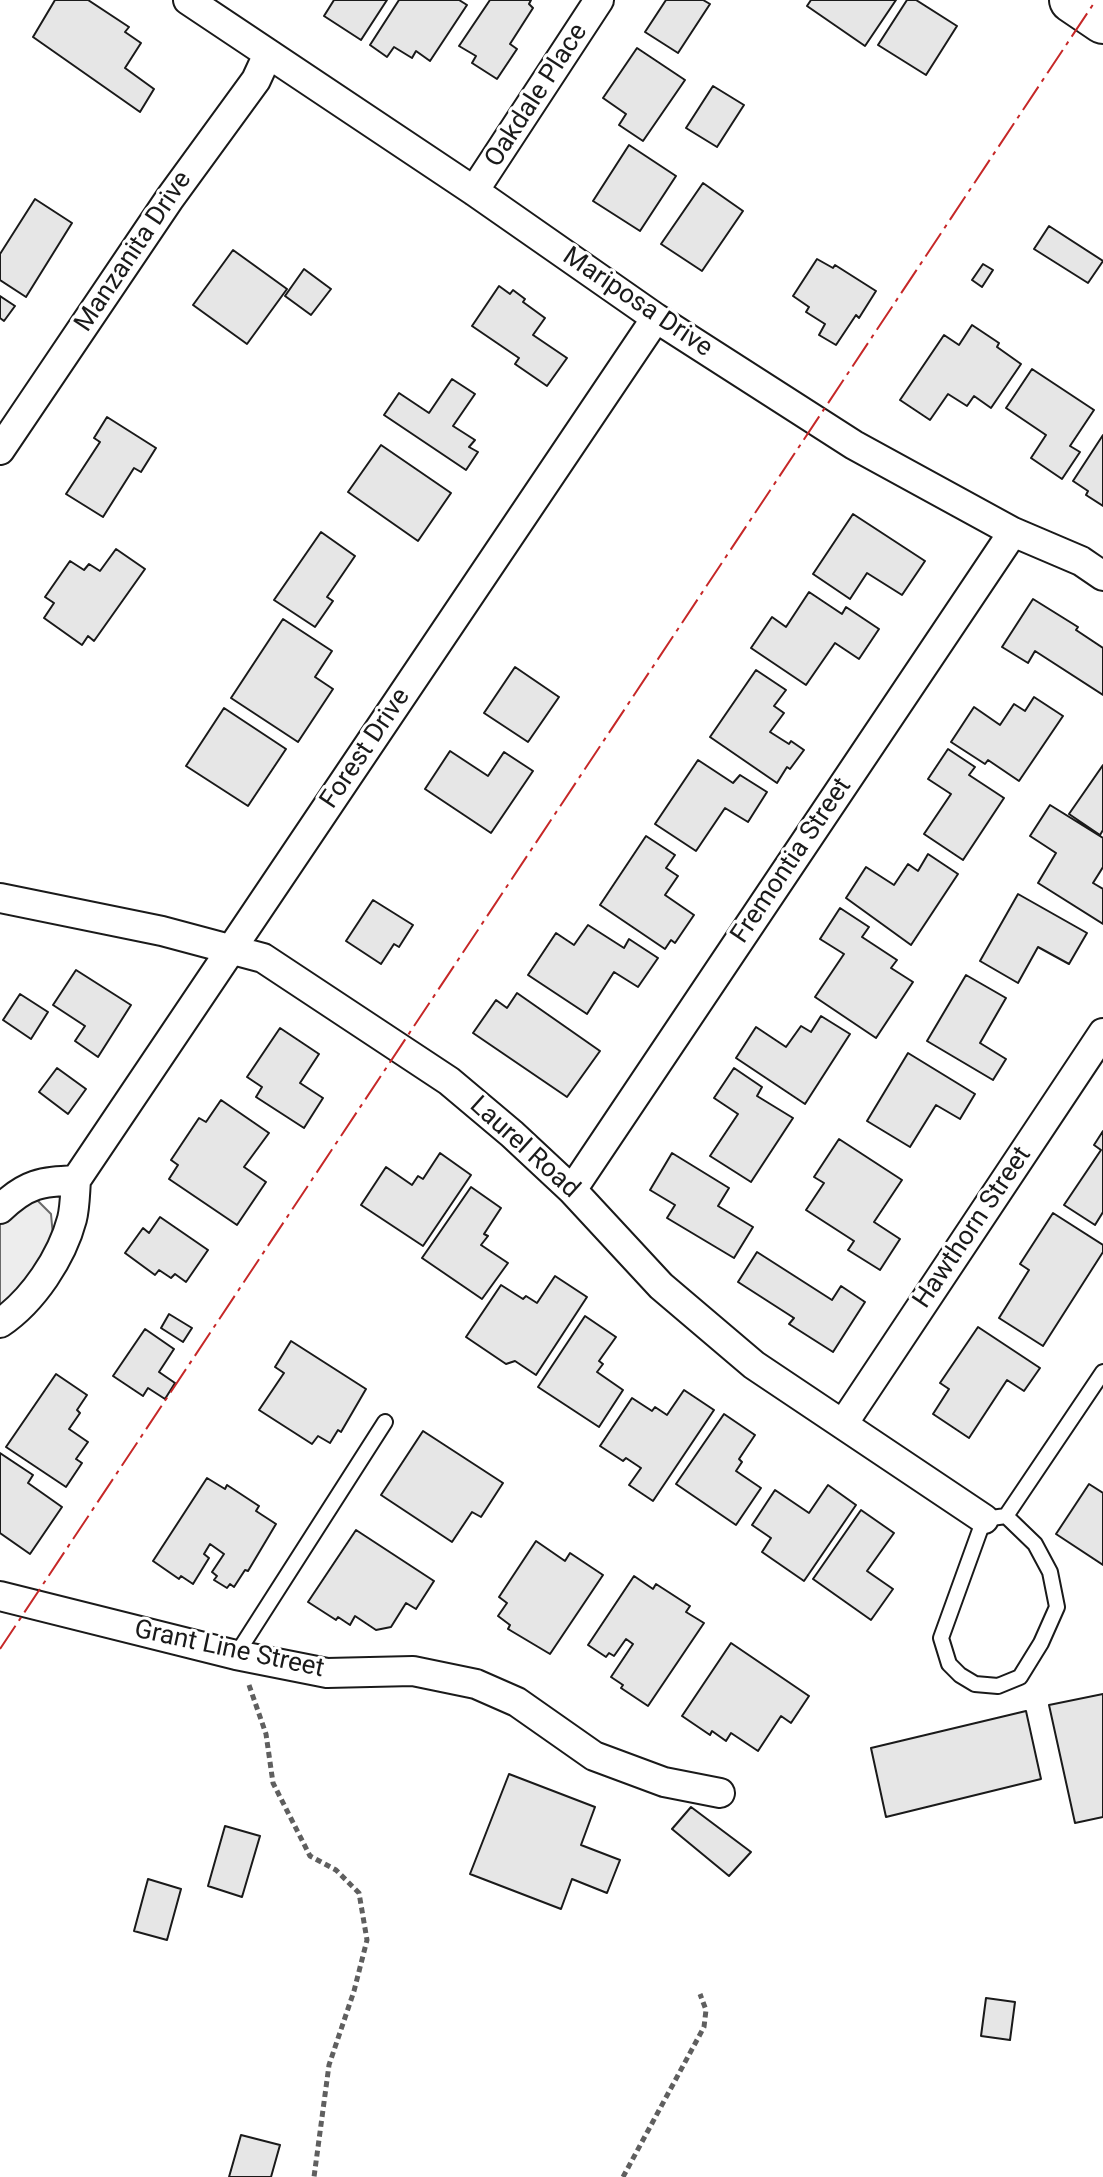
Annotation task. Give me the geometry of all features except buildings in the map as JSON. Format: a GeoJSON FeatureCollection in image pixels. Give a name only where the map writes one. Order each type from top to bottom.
{"type":"FeatureCollection","features":[{"type":"Feature","properties":{"kind":"main road"},"geometry":{"type":"LineString","coordinates":[[1072,0],[1103,21]]}},
{"type":"Feature","properties":{"kind":"street","name":"Mariposa Drive"},"geometry":{"type":"LineString","coordinates":[[188,0],[474,191],[656,318],[854,445],[1013,532],[1081,561],[1103,576]]}},
{"type":"Feature","properties":{"kind":"street","name":"Oakdale Place"},"geometry":{"type":"LineString","coordinates":[[474,191],[599,0]]}},
{"type":"Feature","properties":{"kind":"street","name":"Manzanita Drive"},"geometry":{"type":"LineString","coordinates":[[0,450],[170,198],[256,80],[268,54]]}},
{"type":"Feature","properties":{"kind":"street","name":"Forest Drive"},"geometry":{"type":"LineString","coordinates":[[0,1323],[27,1299],[47,1272],[65,1239],[73,1216],[76,1180],[656,318]]}},
{"type":"Feature","properties":{"kind":"street","name":"Fremontia Street"},"geometry":{"type":"LineString","coordinates":[[572,1190],[1013,532]]}},
{"type":"Feature","properties":{"kind":"street","name":"Laurel Road"},"geometry":{"type":"LineString","coordinates":[[0,898],[162,931],[263,958],[449,1081],[572,1190],[661,1286],[754,1365],[995,1518]]}},
{"type":"Feature","properties":{"kind":"street","name":"Hawthorn Street"},"geometry":{"type":"LineString","coordinates":[[843,1424],[1103,1033]]}},
{"type":"Feature","properties":{"kind":"street"},"geometry":{"type":"LineString","coordinates":[[0,1209],[16,1193],[39,1182],[76,1180]]}},
{"type":"Feature","properties":{"kind":"street","name":"Grant Line Street"},"geometry":{"type":"LineString","coordinates":[[0,1596],[236,1655],[327,1673],[413,1671],[476,1684],[517,1702],[594,1756],[664,1782],[720,1793]]}},
{"type":"Feature","properties":{"kind":"lane"},"geometry":{"type":"LineString","coordinates":[[995,1518],[1035,1544],[1050,1572],[1057,1607],[1041,1643],[1020,1677],[998,1686],[975,1684],[960,1675],[949,1664],[941,1638],[995,1518],[1103,1372]]}},
{"type":"Feature","properties":{"kind":"lane"},"geometry":{"type":"LineString","coordinates":[[236,1655],[385,1422]]}},
{"type":"Feature","properties":{"kind":"path"},"geometry":{"type":"LineString","coordinates":[[236,1655],[266,1734],[273,1783],[310,1856],[336,1870],[359,1893],[367,1940],[329,2065],[314,2177]]}},
{"type":"Feature","properties":{"kind":"path"},"geometry":{"type":"LineString","coordinates":[[623,2177],[704,2027],[706,2010],[700,1994]]}},
{"type":"Feature","properties":{"kind":"shaded area"},"geometry":{"type":"Polygon","coordinates":[[[34,1197],[51,1214],[53,1236],[25,1283],[0,1309],[0,1224],[21,1202],[34,1197]]]}},
{"type":"Feature","properties":{"kind":"power"},"geometry":{"type":"LineString","coordinates":[[0,1649],[1096,0]]}}]}
